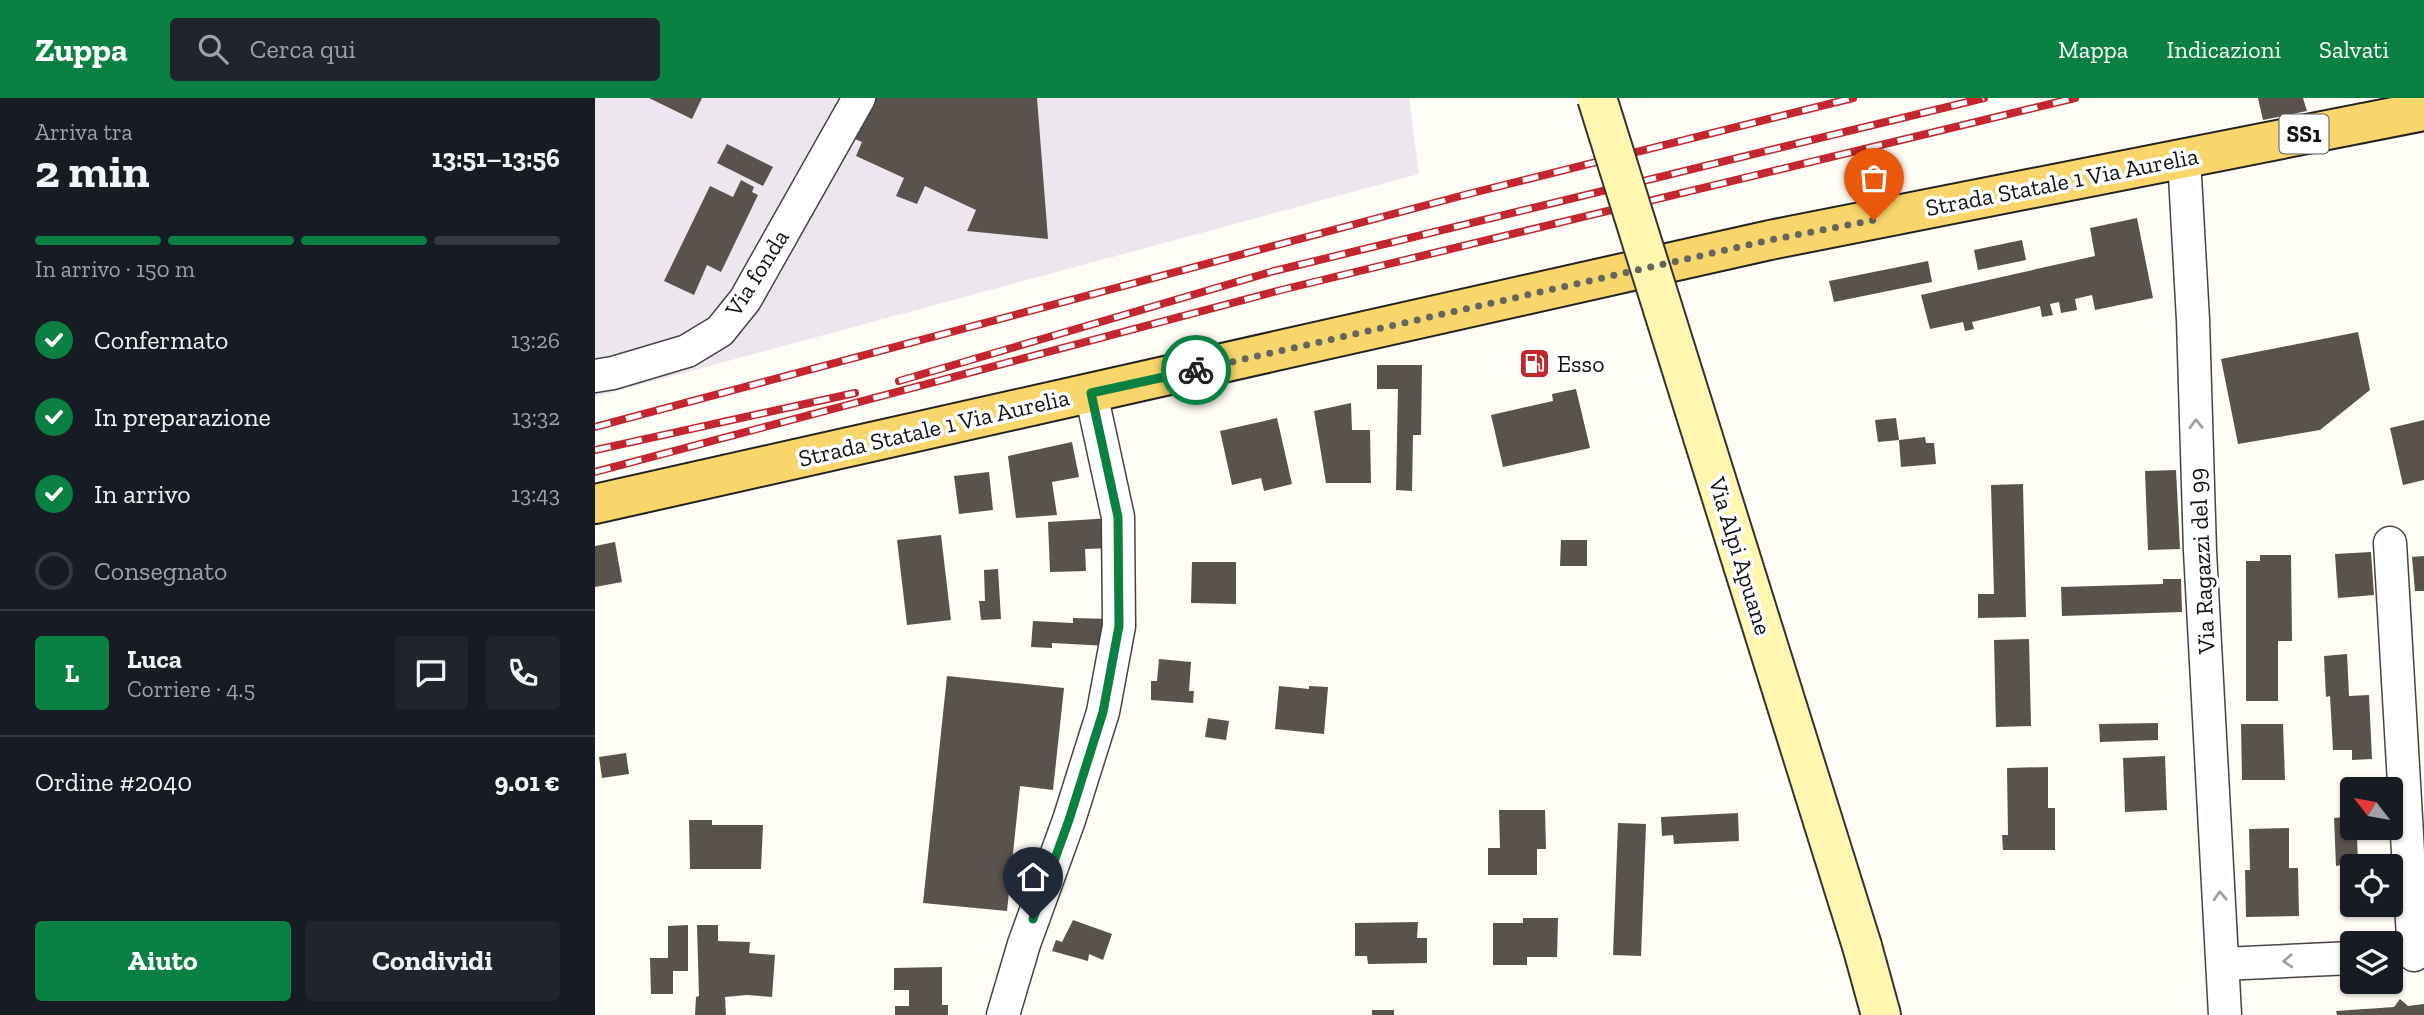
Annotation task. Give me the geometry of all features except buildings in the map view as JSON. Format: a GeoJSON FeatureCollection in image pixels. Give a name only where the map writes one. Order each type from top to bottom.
{"type":"FeatureCollection","features":[{"type":"Feature","properties":{"kind":"main road","name":"Via Alpi Apuane"},"geometry":{"type":"LineString","coordinates":[[1597,98],[1862,946],[1881,1015]]}},
{"type":"Feature","properties":{"kind":"main road","name":"Strada Statale 1 Via Aurelia"},"geometry":{"type":"LineString","coordinates":[[595,504],[1770,240],[2424,111]]}},
{"type":"Feature","properties":{"kind":"street","name":"Via fonda"},"geometry":{"type":"LineString","coordinates":[[595,376],[687,351],[720,331],[745,300],[859,98]]}},
{"type":"Feature","properties":{"kind":"street","name":"Via Ragazzi del 99"},"geometry":{"type":"LineString","coordinates":[[2184,158],[2193,320],[2200,551],[2225,1015]]}},
{"type":"Feature","properties":{"kind":"street"},"geometry":{"type":"LineString","coordinates":[[1003,1015],[1024,944],[1069,820],[1103,712],[1119,626],[1118,517],[1091,393]]}},
{"type":"Feature","properties":{"kind":"street"},"geometry":{"type":"LineString","coordinates":[[2390,543],[2409,955]]}},
{"type":"Feature","properties":{"kind":"street"},"geometry":{"type":"LineString","coordinates":[[2223,964],[2340,959]]}},
{"type":"Feature","properties":{"kind":"shaded area"},"geometry":{"type":"Polygon","coordinates":[[[595,98],[1409,98],[1419,174],[595,397],[595,98]]]}},
{"type":"Feature","properties":{"kind":"railway"},"geometry":{"type":"LineString","coordinates":[[595,427],[1468,194],[1853,98]]}},
{"type":"Feature","properties":{"kind":"railway"},"geometry":{"type":"LineString","coordinates":[[899,381],[1274,271],[1984,98]]}},
{"type":"Feature","properties":{"kind":"railway"},"geometry":{"type":"LineString","coordinates":[[595,472],[1285,289],[2075,98]]}},
{"type":"Feature","properties":{"kind":"railway"},"geometry":{"type":"LineString","coordinates":[[595,450],[855,393]]}},
{"type":"Feature","properties":{"kind":"way so far"},"geometry":{"type":"LineString","coordinates":[[1196,370],[1770,240],[1874,220]]}},
{"type":"Feature","properties":{"kind":"place","name":"Esso"},"geometry":{"type":"Point","coordinates":[1534,364]}},
{"type":"Feature","properties":{"kind":"route"},"geometry":{"type":"LineString","coordinates":[[1033,919],[1069,820],[1103,712],[1119,626],[1118,517],[1091,393],[1196,370]]}}]}
